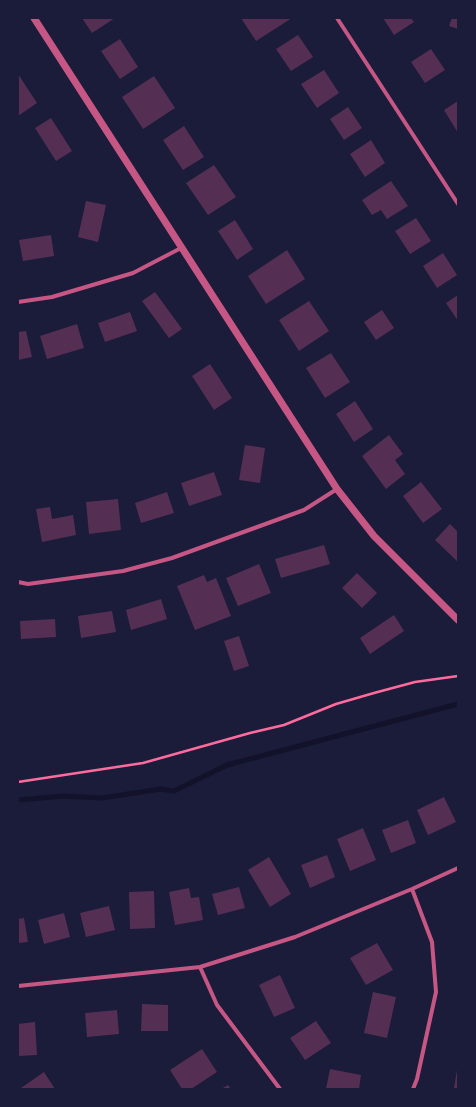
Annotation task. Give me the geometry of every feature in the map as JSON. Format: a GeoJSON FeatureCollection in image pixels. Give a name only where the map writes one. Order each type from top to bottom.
{"type":"FeatureCollection","features":[{"type":"Feature","properties":{"kind":"street"},"geometry":{"type":"LineString","coordinates":[[34,18],[337,489],[374,536],[458,620]]}},
{"type":"Feature","properties":{"kind":"street"},"geometry":{"type":"LineString","coordinates":[[337,18],[458,204]]}},
{"type":"Feature","properties":{"kind":"street"},"geometry":{"type":"LineString","coordinates":[[18,302],[52,297],[134,273],[181,248]]}},
{"type":"Feature","properties":{"kind":"street"},"geometry":{"type":"LineString","coordinates":[[18,582],[28,584],[123,571],[172,558],[304,510],[337,489]]}},
{"type":"Feature","properties":{"kind":"street"},"geometry":{"type":"LineString","coordinates":[[18,986],[200,967],[294,937],[412,889],[458,868]]}},
{"type":"Feature","properties":{"kind":"street"},"geometry":{"type":"LineString","coordinates":[[412,889],[432,942],[436,992],[417,1079],[412,1089]]}},
{"type":"Feature","properties":{"kind":"street"},"geometry":{"type":"LineString","coordinates":[[200,967],[217,1005],[280,1089]]}},
{"type":"Feature","properties":{"kind":"path"},"geometry":{"type":"LineString","coordinates":[[18,782],[143,763],[284,725],[336,704],[374,693],[415,682],[458,676]]}},
{"type":"Feature","properties":{"kind":"building"},"geometry":{"type":"Polygon","coordinates":[[[82,18],[115,18],[92,33],[82,18]]]}},
{"type":"Feature","properties":{"kind":"building"},"geometry":{"type":"Polygon","coordinates":[[[241,18],[292,18],[256,41],[241,18]]]}},
{"type":"Feature","properties":{"kind":"building"},"geometry":{"type":"Polygon","coordinates":[[[383,18],[411,18],[414,22],[394,35],[383,18]]]}},
{"type":"Feature","properties":{"kind":"building"},"geometry":{"type":"Polygon","coordinates":[[[452,18],[458,18],[458,29],[449,26],[452,18]]]}},
{"type":"Feature","properties":{"kind":"building"},"geometry":{"type":"Polygon","coordinates":[[[298,35],[313,57],[291,71],[276,49],[298,35]]]}},
{"type":"Feature","properties":{"kind":"building"},"geometry":{"type":"Polygon","coordinates":[[[120,39],[138,67],[120,79],[101,51],[120,39]]]}},
{"type":"Feature","properties":{"kind":"building"},"geometry":{"type":"Polygon","coordinates":[[[431,49],[445,70],[425,83],[411,62],[431,49]]]}},
{"type":"Feature","properties":{"kind":"building"},"geometry":{"type":"Polygon","coordinates":[[[324,70],[339,93],[317,108],[301,84],[324,70]]]}},
{"type":"Feature","properties":{"kind":"building"},"geometry":{"type":"Polygon","coordinates":[[[18,74],[37,103],[18,116],[18,74]]]}},
{"type":"Feature","properties":{"kind":"building"},"geometry":{"type":"Polygon","coordinates":[[[154,76],[175,108],[143,129],[122,97],[154,76]]]}},
{"type":"Feature","properties":{"kind":"building"},"geometry":{"type":"Polygon","coordinates":[[[458,101],[458,133],[444,110],[458,101]]]}},
{"type":"Feature","properties":{"kind":"building"},"geometry":{"type":"Polygon","coordinates":[[[348,107],[362,128],[344,140],[330,119],[348,107]]]}},
{"type":"Feature","properties":{"kind":"building"},"geometry":{"type":"Polygon","coordinates":[[[51,118],[72,151],[56,161],[35,128],[51,118]]]}},
{"type":"Feature","properties":{"kind":"building"},"geometry":{"type":"Polygon","coordinates":[[[184,126],[204,157],[183,170],[163,140],[184,126]]]}},
{"type":"Feature","properties":{"kind":"building"},"geometry":{"type":"Polygon","coordinates":[[[371,140],[385,163],[365,177],[350,154],[371,140]]]}},
{"type":"Feature","properties":{"kind":"building"},"geometry":{"type":"Polygon","coordinates":[[[214,165],[236,197],[208,215],[186,183],[214,165]]]}},
{"type":"Feature","properties":{"kind":"building"},"geometry":{"type":"Polygon","coordinates":[[[391,181],[408,206],[387,219],[381,210],[372,215],[362,200],[391,181]]]}},
{"type":"Feature","properties":{"kind":"building"},"geometry":{"type":"Polygon","coordinates":[[[86,201],[106,205],[98,242],[78,237],[86,201]]]}},
{"type":"Feature","properties":{"kind":"building"},"geometry":{"type":"Polygon","coordinates":[[[416,218],[431,241],[410,254],[395,231],[416,218]]]}},
{"type":"Feature","properties":{"kind":"building"},"geometry":{"type":"Polygon","coordinates":[[[235,220],[253,249],[237,260],[218,231],[235,220]]]}},
{"type":"Feature","properties":{"kind":"building"},"geometry":{"type":"Polygon","coordinates":[[[51,235],[54,256],[23,261],[19,240],[51,235]]]}},
{"type":"Feature","properties":{"kind":"building"},"geometry":{"type":"Polygon","coordinates":[[[287,250],[305,279],[266,304],[248,276],[287,250]]]}},
{"type":"Feature","properties":{"kind":"building"},"geometry":{"type":"Polygon","coordinates":[[[443,253],[457,275],[437,288],[423,266],[443,253]]]}},
{"type":"Feature","properties":{"kind":"building"},"geometry":{"type":"Polygon","coordinates":[[[155,292],[182,329],[169,338],[142,301],[155,292]]]}},
{"type":"Feature","properties":{"kind":"building"},"geometry":{"type":"Polygon","coordinates":[[[458,295],[458,321],[446,303],[458,295]]]}},
{"type":"Feature","properties":{"kind":"building"},"geometry":{"type":"Polygon","coordinates":[[[309,301],[329,331],[299,351],[279,320],[309,301]]]}},
{"type":"Feature","properties":{"kind":"building"},"geometry":{"type":"Polygon","coordinates":[[[382,310],[394,328],[376,340],[364,322],[382,310]]]}},
{"type":"Feature","properties":{"kind":"building"},"geometry":{"type":"Polygon","coordinates":[[[130,312],[137,331],[105,342],[98,323],[130,312]]]}},
{"type":"Feature","properties":{"kind":"building"},"geometry":{"type":"Polygon","coordinates":[[[77,324],[84,348],[47,359],[40,336],[77,324]]]}},
{"type":"Feature","properties":{"kind":"building"},"geometry":{"type":"Polygon","coordinates":[[[26,331],[32,357],[18,360],[18,332],[26,331]]]}},
{"type":"Feature","properties":{"kind":"building"},"geometry":{"type":"Polygon","coordinates":[[[331,353],[350,382],[325,398],[306,368],[331,353]]]}},
{"type":"Feature","properties":{"kind":"building"},"geometry":{"type":"Polygon","coordinates":[[[210,364],[232,398],[214,410],[192,376],[210,364]]]}},
{"type":"Feature","properties":{"kind":"building"},"geometry":{"type":"Polygon","coordinates":[[[355,401],[373,429],[354,442],[336,414],[355,401]]]}},
{"type":"Feature","properties":{"kind":"building"},"geometry":{"type":"Polygon","coordinates":[[[389,435],[403,454],[395,460],[405,474],[386,489],[362,456],[389,435]]]}},
{"type":"Feature","properties":{"kind":"building"},"geometry":{"type":"Polygon","coordinates":[[[245,445],[265,448],[260,483],[239,480],[245,445]]]}},
{"type":"Feature","properties":{"kind":"building"},"geometry":{"type":"Polygon","coordinates":[[[214,472],[222,495],[189,506],[181,483],[214,472]]]}},
{"type":"Feature","properties":{"kind":"building"},"geometry":{"type":"Polygon","coordinates":[[[421,482],[442,509],[423,523],[403,496],[421,482]]]}},
{"type":"Feature","properties":{"kind":"building"},"geometry":{"type":"Polygon","coordinates":[[[167,492],[174,513],[141,523],[135,503],[167,492]]]}},
{"type":"Feature","properties":{"kind":"building"},"geometry":{"type":"Polygon","coordinates":[[[118,499],[121,530],[89,534],[86,502],[118,499]]]}},
{"type":"Feature","properties":{"kind":"building"},"geometry":{"type":"Polygon","coordinates":[[[50,507],[52,519],[73,515],[76,535],[42,542],[36,509],[50,507]]]}},
{"type":"Feature","properties":{"kind":"building"},"geometry":{"type":"Polygon","coordinates":[[[450,524],[458,532],[458,562],[435,540],[450,524]]]}},
{"type":"Feature","properties":{"kind":"building"},"geometry":{"type":"Polygon","coordinates":[[[324,545],[330,564],[281,578],[275,559],[324,545]]]}},
{"type":"Feature","properties":{"kind":"building"},"geometry":{"type":"Polygon","coordinates":[[[259,564],[271,593],[238,606],[226,578],[259,564]]]}},
{"type":"Feature","properties":{"kind":"building"},"geometry":{"type":"Polygon","coordinates":[[[357,573],[377,593],[362,608],[342,588],[357,573]]]}},
{"type":"Feature","properties":{"kind":"building"},"geometry":{"type":"Polygon","coordinates":[[[204,575],[207,582],[216,578],[231,616],[195,630],[177,586],[204,575]]]}},
{"type":"Feature","properties":{"kind":"building"},"geometry":{"type":"Polygon","coordinates":[[[161,599],[167,619],[131,630],[126,610],[161,599]]]}},
{"type":"Feature","properties":{"kind":"building"},"geometry":{"type":"Polygon","coordinates":[[[112,611],[116,632],[81,638],[78,616],[112,611]]]}},
{"type":"Feature","properties":{"kind":"building"},"geometry":{"type":"Polygon","coordinates":[[[394,615],[404,631],[370,654],[360,638],[394,615]]]}},
{"type":"Feature","properties":{"kind":"building"},"geometry":{"type":"Polygon","coordinates":[[[55,619],[56,637],[21,639],[20,621],[55,619]]]}},
{"type":"Feature","properties":{"kind":"building"},"geometry":{"type":"Polygon","coordinates":[[[239,636],[249,666],[234,671],[224,641],[239,636]]]}},
{"type":"Feature","properties":{"kind":"building"},"geometry":{"type":"Polygon","coordinates":[[[444,797],[456,822],[428,835],[417,810],[444,797]]]}},
{"type":"Feature","properties":{"kind":"building"},"geometry":{"type":"Polygon","coordinates":[[[408,820],[416,843],[391,853],[382,830],[408,820]]]}},
{"type":"Feature","properties":{"kind":"building"},"geometry":{"type":"Polygon","coordinates":[[[363,828],[376,860],[350,871],[337,839],[363,828]]]}},
{"type":"Feature","properties":{"kind":"building"},"geometry":{"type":"Polygon","coordinates":[[[327,855],[335,877],[310,888],[301,865],[327,855]]]}},
{"type":"Feature","properties":{"kind":"building"},"geometry":{"type":"Polygon","coordinates":[[[269,857],[291,894],[270,907],[248,870],[269,857]]]}},
{"type":"Feature","properties":{"kind":"building"},"geometry":{"type":"Polygon","coordinates":[[[239,887],[245,908],[218,915],[212,894],[239,887]]]}},
{"type":"Feature","properties":{"kind":"building"},"geometry":{"type":"Polygon","coordinates":[[[189,888],[191,898],[199,897],[203,920],[175,925],[169,892],[189,888]]]}},
{"type":"Feature","properties":{"kind":"building"},"geometry":{"type":"Polygon","coordinates":[[[154,891],[155,928],[130,929],[129,892],[154,891]]]}},
{"type":"Feature","properties":{"kind":"building"},"geometry":{"type":"Polygon","coordinates":[[[109,906],[115,930],[86,937],[80,913],[109,906]]]}},
{"type":"Feature","properties":{"kind":"building"},"geometry":{"type":"Polygon","coordinates":[[[64,913],[70,937],[44,944],[38,920],[64,913]]]}},
{"type":"Feature","properties":{"kind":"building"},"geometry":{"type":"Polygon","coordinates":[[[24,918],[28,942],[18,943],[18,919],[24,918]]]}},
{"type":"Feature","properties":{"kind":"building"},"geometry":{"type":"Polygon","coordinates":[[[377,943],[393,970],[366,985],[350,958],[377,943]]]}},
{"type":"Feature","properties":{"kind":"building"},"geometry":{"type":"Polygon","coordinates":[[[280,975],[295,1008],[274,1017],[259,985],[280,975]]]}},
{"type":"Feature","properties":{"kind":"building"},"geometry":{"type":"Polygon","coordinates":[[[373,992],[396,997],[387,1038],[364,1033],[373,992]]]}},
{"type":"Feature","properties":{"kind":"building"},"geometry":{"type":"Polygon","coordinates":[[[142,1004],[168,1005],[168,1031],[141,1031],[142,1004]]]}},
{"type":"Feature","properties":{"kind":"building"},"geometry":{"type":"Polygon","coordinates":[[[117,1010],[119,1034],[87,1037],[85,1013],[117,1010]]]}},
{"type":"Feature","properties":{"kind":"building"},"geometry":{"type":"Polygon","coordinates":[[[316,1021],[331,1043],[305,1060],[290,1038],[316,1021]]]}},
{"type":"Feature","properties":{"kind":"building"},"geometry":{"type":"Polygon","coordinates":[[[35,1022],[37,1055],[18,1056],[18,1024],[35,1022]]]}},
{"type":"Feature","properties":{"kind":"building"},"geometry":{"type":"Polygon","coordinates":[[[202,1049],[217,1072],[191,1089],[182,1089],[170,1070],[202,1049]]]}},
{"type":"Feature","properties":{"kind":"building"},"geometry":{"type":"Polygon","coordinates":[[[330,1069],[361,1075],[359,1089],[326,1089],[330,1069]]]}},
{"type":"Feature","properties":{"kind":"building"},"geometry":{"type":"Polygon","coordinates":[[[458,1070],[458,1089],[454,1088],[458,1070]]]}},
{"type":"Feature","properties":{"kind":"building"},"geometry":{"type":"Polygon","coordinates":[[[44,1072],[55,1089],[21,1088],[44,1072]]]}},
{"type":"Feature","properties":{"kind":"building"},"geometry":{"type":"Polygon","coordinates":[[[228,1085],[231,1089],[221,1089],[228,1085]]]}},
{"type":"Feature","properties":{"kind":"waterway"},"geometry":{"type":"LineString","coordinates":[[18,800],[63,796],[102,798],[161,789],[174,791],[227,765],[458,704]]}}]}
